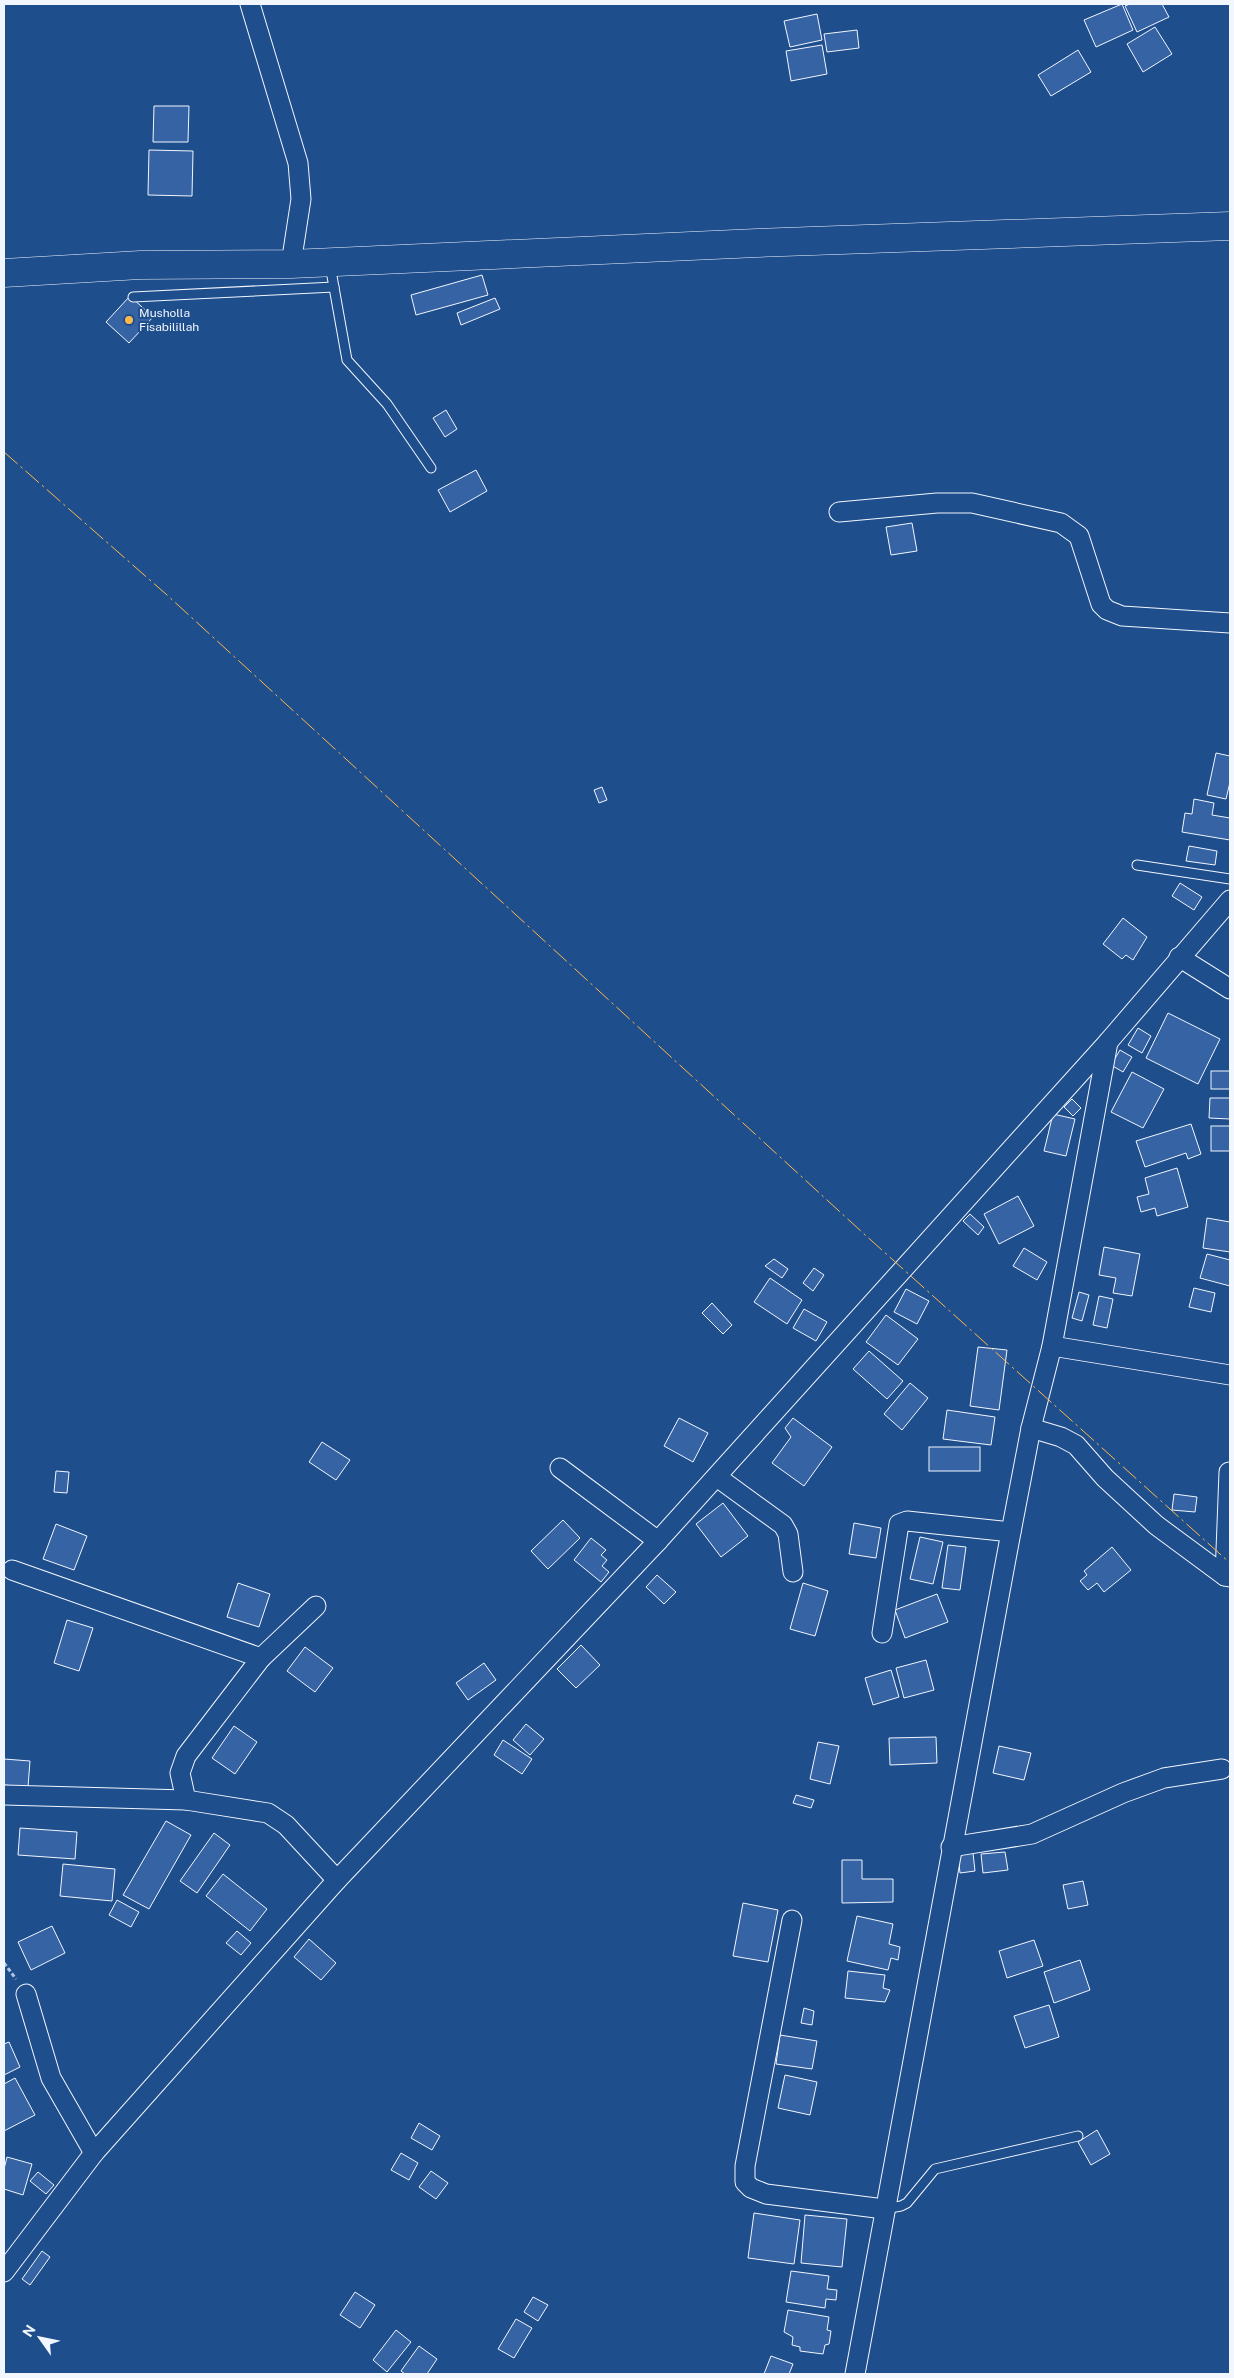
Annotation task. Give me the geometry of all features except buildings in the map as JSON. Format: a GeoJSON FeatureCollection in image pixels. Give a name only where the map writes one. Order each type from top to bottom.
{"type":"FeatureCollection","features":[{"type":"Feature","properties":{"kind":"highway"},"geometry":{"type":"LineString","coordinates":[[4,273],[140,265],[291,264],[332,274],[747,243],[1230,226]]}},
{"type":"Feature","properties":{"kind":"street"},"geometry":{"type":"LineString","coordinates":[[250,4],[298,163],[300,199],[291,264]]}},
{"type":"Feature","properties":{"kind":"street"},"geometry":{"type":"LineString","coordinates":[[839,512],[937,503],[972,504],[1060,523],[1079,536],[1101,604],[1107,610],[1122,616],[1230,624]]}},
{"type":"Feature","properties":{"kind":"street"},"geometry":{"type":"LineString","coordinates":[[4,2272],[94,2153],[337,1880],[658,1541],[1108,1042],[1179,957],[1230,900]]}},
{"type":"Feature","properties":{"kind":"street"},"geometry":{"type":"LineString","coordinates":[[1179,957],[1230,989]]}},
{"type":"Feature","properties":{"kind":"street"},"geometry":{"type":"LineString","coordinates":[[855,2374],[951,1847],[1031,1428],[1052,1346],[1108,1042]]}},
{"type":"Feature","properties":{"kind":"street"},"geometry":{"type":"LineString","coordinates":[[1052,1346],[1230,1375]]}},
{"type":"Feature","properties":{"kind":"street"},"geometry":{"type":"LineString","coordinates":[[1031,1428],[1061,1437],[1076,1445],[1105,1478],[1156,1525],[1227,1576]]}},
{"type":"Feature","properties":{"kind":"street"},"geometry":{"type":"LineString","coordinates":[[560,1468],[658,1541]]}},
{"type":"Feature","properties":{"kind":"street"},"geometry":{"type":"LineString","coordinates":[[1227,1576],[1229,1472]]}},
{"type":"Feature","properties":{"kind":"street"},"geometry":{"type":"LineString","coordinates":[[717,1476],[782,1525],[788,1534],[794,1572]]}},
{"type":"Feature","properties":{"kind":"street"},"geometry":{"type":"LineString","coordinates":[[882,1633],[899,1524],[907,1522],[1011,1532]]}},
{"type":"Feature","properties":{"kind":"street"},"geometry":{"type":"LineString","coordinates":[[12,1570],[260,1658]]}},
{"type":"Feature","properties":{"kind":"street"},"geometry":{"type":"LineString","coordinates":[[186,1800],[180,1773],[186,1756],[260,1658],[316,1606]]}},
{"type":"Feature","properties":{"kind":"street"},"geometry":{"type":"LineString","coordinates":[[951,1847],[1032,1834],[1122,1793],[1164,1778],[1222,1769]]}},
{"type":"Feature","properties":{"kind":"street"},"geometry":{"type":"LineString","coordinates":[[4,1795],[186,1800],[268,1813],[277,1817],[337,1880]]}},
{"type":"Feature","properties":{"kind":"street"},"geometry":{"type":"LineString","coordinates":[[792,1920],[745,2166],[744,2182],[751,2188],[766,2194],[884,2209]]}},
{"type":"Feature","properties":{"kind":"street"},"geometry":{"type":"LineString","coordinates":[[26,1994],[51,2078],[94,2153]]}},
{"type":"Feature","properties":{"kind":"lane"},"geometry":{"type":"LineString","coordinates":[[133,297],[332,274],[347,360],[387,404],[431,468]]}},
{"type":"Feature","properties":{"kind":"lane"},"geometry":{"type":"LineString","coordinates":[[1137,864],[1230,879]]}},
{"type":"Feature","properties":{"kind":"lane"},"geometry":{"type":"LineString","coordinates":[[884,2209],[907,2203],[935,2170],[1078,2136]]}},
{"type":"Feature","properties":{"kind":"power"},"geometry":{"type":"LineString","coordinates":[[4,452],[167,595],[863,1233],[1230,1563]]}},
{"type":"Feature","properties":{"kind":"place","name":"Musholla Fisabilillah"},"geometry":{"type":"Point","coordinates":[129,320]}}]}
